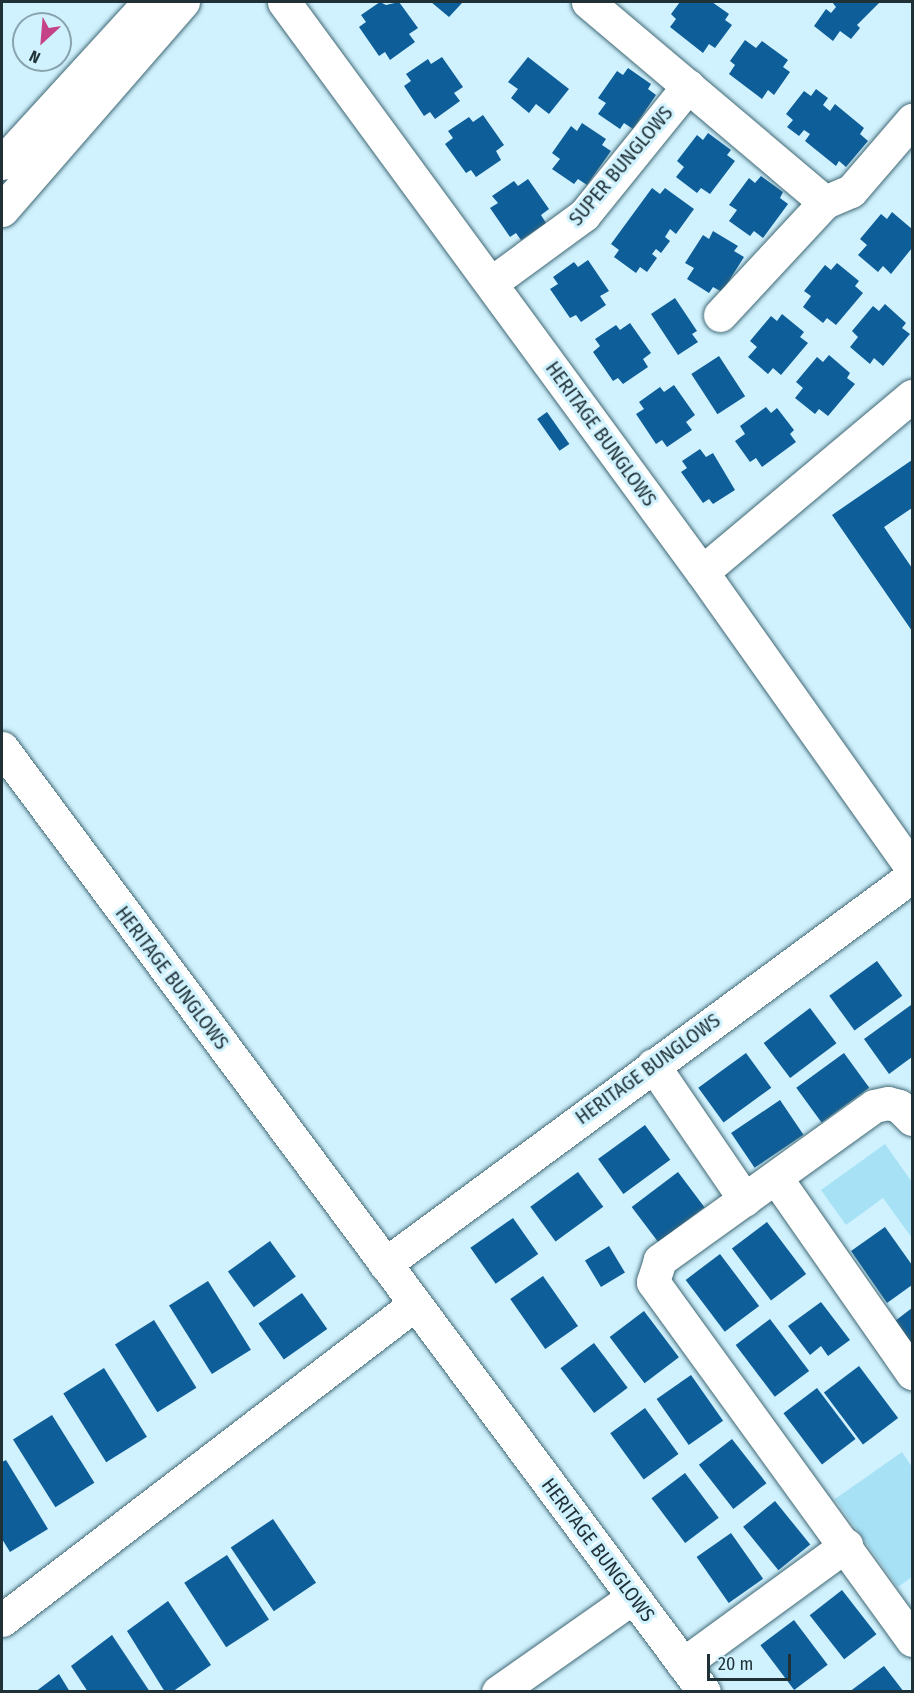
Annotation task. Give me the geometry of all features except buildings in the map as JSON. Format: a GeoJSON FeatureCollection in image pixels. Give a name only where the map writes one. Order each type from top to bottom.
{"type":"FeatureCollection","features":[{"type":"Feature","properties":{"kind":"street"},"geometry":{"type":"LineString","coordinates":[[2,163],[149,2]]}},
{"type":"Feature","properties":{"kind":"street"},"geometry":{"type":"LineString","coordinates":[[2,210],[183,2]]}},
{"type":"Feature","properties":{"kind":"street","name":"HERITAGE BUNGLOWS"},"geometry":{"type":"LineString","coordinates":[[284,2],[702,573],[912,869]]}},
{"type":"Feature","properties":{"kind":"street"},"geometry":{"type":"LineString","coordinates":[[588,2],[825,202]]}},
{"type":"Feature","properties":{"kind":"street","name":"SUPER BUNGLOWS"},"geometry":{"type":"LineString","coordinates":[[491,284],[584,215],[688,86]]}},
{"type":"Feature","properties":{"kind":"street"},"geometry":{"type":"LineString","coordinates":[[720,315],[825,202],[851,191],[912,120]]}},
{"type":"Feature","properties":{"kind":"street"},"geometry":{"type":"LineString","coordinates":[[702,573],[912,396]]}},
{"type":"Feature","properties":{"kind":"street","name":"HERITAGE BUNGLOWS"},"geometry":{"type":"LineString","coordinates":[[2,748],[704,1692]]}},
{"type":"Feature","properties":{"kind":"street","name":"HERITAGE BUNGLOWS"},"geometry":{"type":"LineString","coordinates":[[385,1264],[912,876]]}},
{"type":"Feature","properties":{"kind":"street"},"geometry":{"type":"LineString","coordinates":[[653,1065],[745,1200]]}},
{"type":"Feature","properties":{"kind":"street"},"geometry":{"type":"LineString","coordinates":[[912,1119],[899,1106],[880,1104],[660,1260],[653,1282],[846,1545],[912,1640]]}},
{"type":"Feature","properties":{"kind":"street"},"geometry":{"type":"LineString","coordinates":[[776,1179],[912,1373]]}},
{"type":"Feature","properties":{"kind":"street"},"geometry":{"type":"LineString","coordinates":[[2,1620],[415,1304]]}},
{"type":"Feature","properties":{"kind":"street"},"geometry":{"type":"LineString","coordinates":[[683,1664],[846,1545]]}},
{"type":"Feature","properties":{"kind":"street"},"geometry":{"type":"LineString","coordinates":[[498,1692],[633,1597]]}},
{"type":"Feature","properties":{"kind":"shaded area"},"geometry":{"type":"Polygon","coordinates":[[[885,1144],[912,1182],[912,1238],[883,1198],[846,1225],[821,1190],[885,1144]]]}},
{"type":"Feature","properties":{"kind":"shaded area"},"geometry":{"type":"Polygon","coordinates":[[[902,1452],[912,1467],[912,1577],[898,1587],[835,1499],[902,1452]]]}}]}
